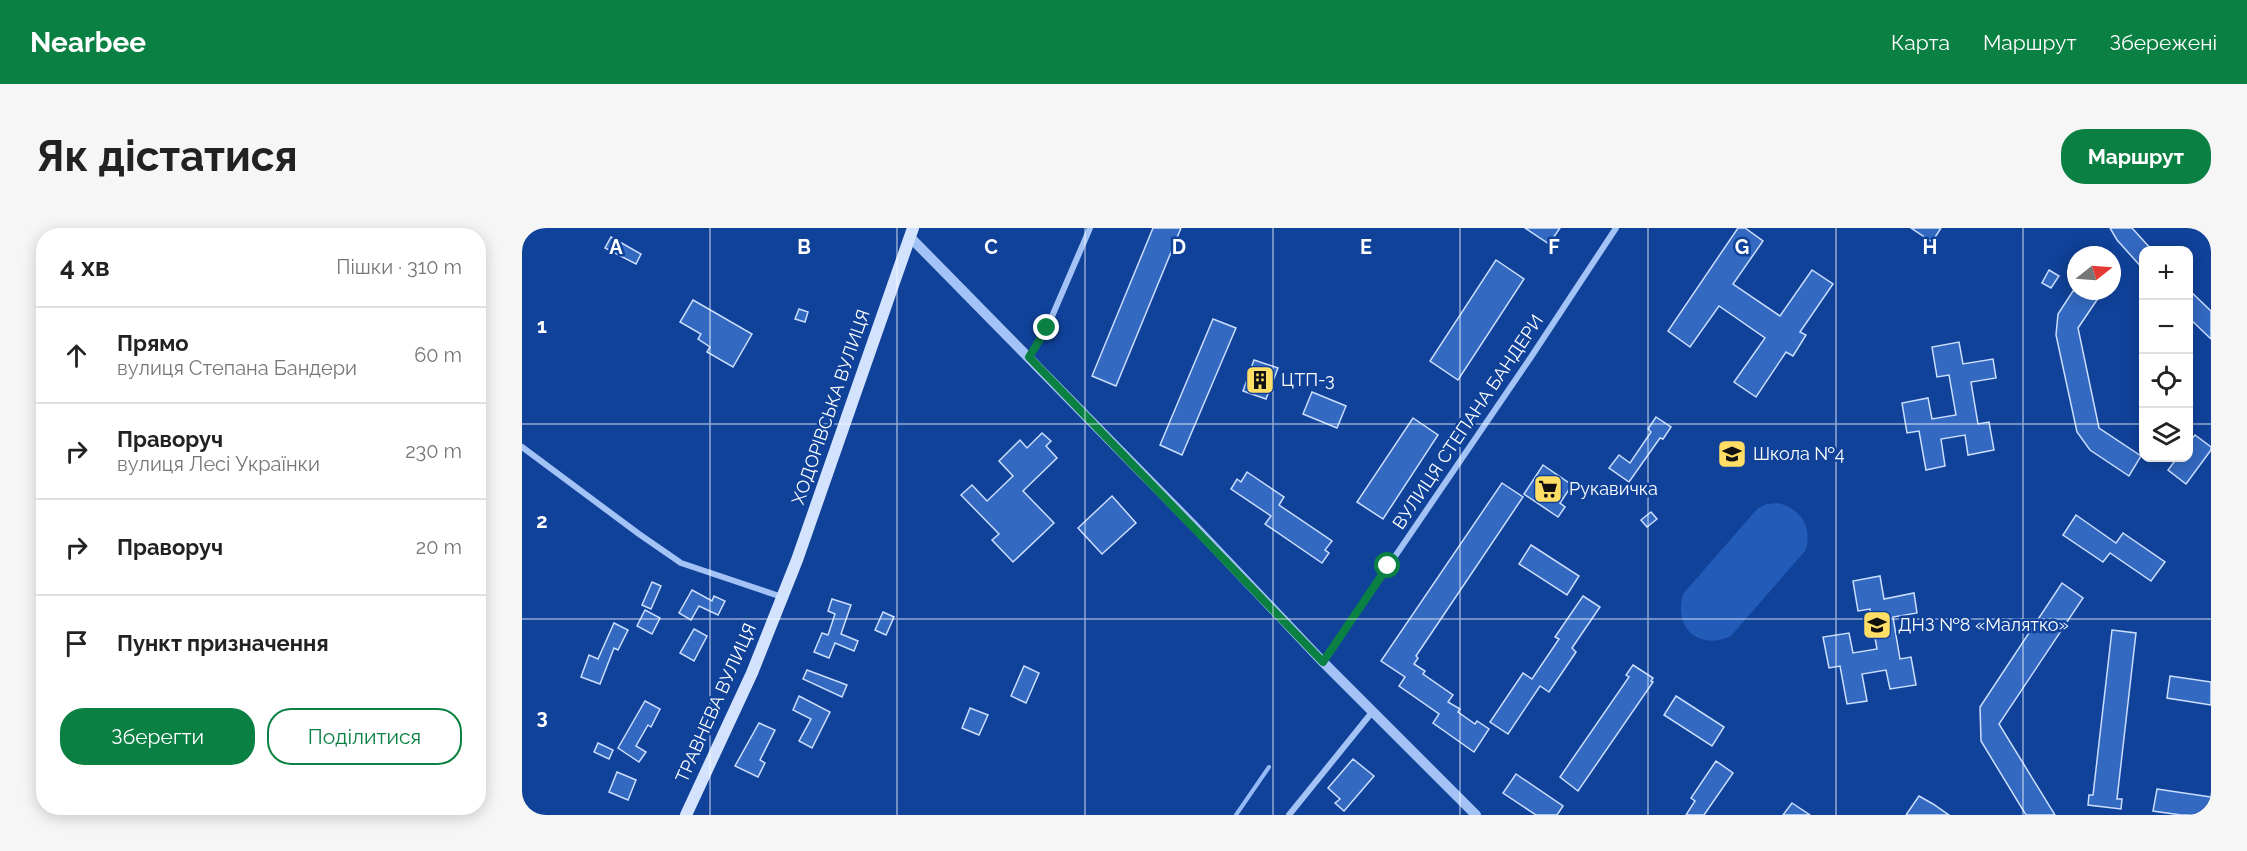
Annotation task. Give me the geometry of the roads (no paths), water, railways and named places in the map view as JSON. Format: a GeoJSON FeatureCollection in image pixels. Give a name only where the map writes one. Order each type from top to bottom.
{"type":"FeatureCollection","features":[{"type":"Feature","properties":{"kind":"main road","name":"ХОДОРІВСЬКА ВУЛИЦЯ"},"geometry":{"type":"LineString","coordinates":[[781,601],[912,233]]}},
{"type":"Feature","properties":{"kind":"main road","name":"ТРАВНЕВА ВУЛИЦЯ"},"geometry":{"type":"LineString","coordinates":[[686,815],[752,673],[781,601]]}},
{"type":"Feature","properties":{"kind":"street"},"geometry":{"type":"LineString","coordinates":[[1029,357],[1047,328],[1090,228]]}},
{"type":"Feature","properties":{"kind":"street","name":"ВУЛИЦЯ СТЕПАНА БАНДЕРИ"},"geometry":{"type":"LineString","coordinates":[[1323,662],[1616,228]]}},
{"type":"Feature","properties":{"kind":"street"},"geometry":{"type":"LineString","coordinates":[[912,233],[1371,713],[1476,815]]}},
{"type":"Feature","properties":{"kind":"street"},"geometry":{"type":"LineString","coordinates":[[522,447],[681,563],[781,601]]}},
{"type":"Feature","properties":{"kind":"street"},"geometry":{"type":"LineString","coordinates":[[1289,815],[1371,713]]}},
{"type":"Feature","properties":{"kind":"waterway"},"geometry":{"type":"LineString","coordinates":[[1236,815],[1269,767]]}},
{"type":"Feature","properties":{"kind":"place","name":"ЦТП-3"},"geometry":{"type":"Point","coordinates":[1260,380]}},
{"type":"Feature","properties":{"kind":"place","name":"Школа №4"},"geometry":{"type":"Point","coordinates":[1732,454]}},
{"type":"Feature","properties":{"kind":"place","name":"Рукавичка"},"geometry":{"type":"Point","coordinates":[1548,489]}},
{"type":"Feature","properties":{"kind":"place","name":"ДНЗ №8 «Малятко»"},"geometry":{"type":"Point","coordinates":[1877,625]}}]}
